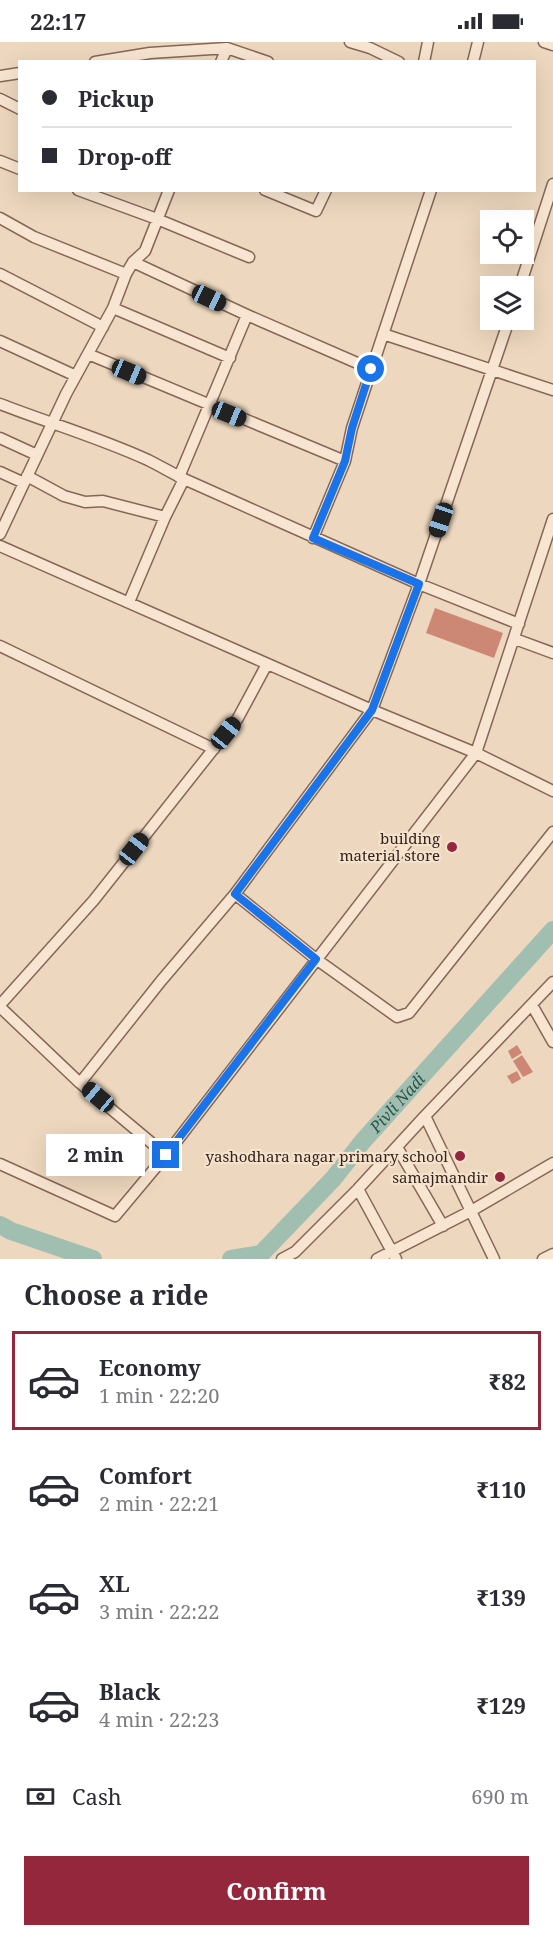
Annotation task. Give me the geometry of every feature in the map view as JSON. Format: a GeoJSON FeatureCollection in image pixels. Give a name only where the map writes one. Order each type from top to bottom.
{"type":"FeatureCollection","features":[{"type":"Feature","properties":{"kind":"street"},"geometry":{"type":"LineString","coordinates":[[350,42],[370,48],[395,60]]}},
{"type":"Feature","properties":{"kind":"street"},"geometry":{"type":"LineString","coordinates":[[424,60],[428,42]]}},
{"type":"Feature","properties":{"kind":"street"},"geometry":{"type":"LineString","coordinates":[[473,60],[478,42]]}},
{"type":"Feature","properties":{"kind":"street"},"geometry":{"type":"LineString","coordinates":[[544,42],[553,45]]}},
{"type":"Feature","properties":{"kind":"street"},"geometry":{"type":"LineString","coordinates":[[222,60],[227,48]]}},
{"type":"Feature","properties":{"kind":"street"},"geometry":{"type":"LineString","coordinates":[[116,60],[227,48],[262,60]]}},
{"type":"Feature","properties":{"kind":"street"},"geometry":{"type":"LineString","coordinates":[[0,76],[18,73]]}},
{"type":"Feature","properties":{"kind":"street"},"geometry":{"type":"LineString","coordinates":[[0,99],[18,108]]}},
{"type":"Feature","properties":{"kind":"street"},"geometry":{"type":"LineString","coordinates":[[0,160],[18,168]]}},
{"type":"Feature","properties":{"kind":"street"},"geometry":{"type":"LineString","coordinates":[[523,276],[553,184]]}},
{"type":"Feature","properties":{"kind":"street"},"geometry":{"type":"LineString","coordinates":[[83,192],[249,257]]}},
{"type":"Feature","properties":{"kind":"street"},"geometry":{"type":"LineString","coordinates":[[0,534],[5,511],[25,479],[51,424],[113,308],[126,274],[133,262],[145,251],[168,192]]}},
{"type":"Feature","properties":{"kind":"street"},"geometry":{"type":"LineString","coordinates":[[270,192],[316,211],[325,192]]}},
{"type":"Feature","properties":{"kind":"street"},"geometry":{"type":"LineString","coordinates":[[313,538],[345,461],[352,428],[430,192]]}},
{"type":"Feature","properties":{"kind":"street"},"geometry":{"type":"LineString","coordinates":[[0,218],[34,237],[126,274]]}},
{"type":"Feature","properties":{"kind":"street"},"geometry":{"type":"LineString","coordinates":[[133,262],[371,369]]}},
{"type":"Feature","properties":{"kind":"street"},"geometry":{"type":"LineString","coordinates":[[0,274],[103,327]]}},
{"type":"Feature","properties":{"kind":"street"},"geometry":{"type":"LineString","coordinates":[[113,308],[230,358]]}},
{"type":"Feature","properties":{"kind":"street"},"geometry":{"type":"LineString","coordinates":[[129,602],[182,478],[247,315]]}},
{"type":"Feature","properties":{"kind":"street"},"geometry":{"type":"LineString","coordinates":[[80,1083],[161,981],[235,894],[372,710],[419,584],[506,330]]}},
{"type":"Feature","properties":{"kind":"street"},"geometry":{"type":"LineString","coordinates":[[383,334],[553,390]]}},
{"type":"Feature","properties":{"kind":"street"},"geometry":{"type":"LineString","coordinates":[[0,340],[76,376]]}},
{"type":"Feature","properties":{"kind":"street"},"geometry":{"type":"LineString","coordinates":[[88,354],[345,461]]}},
{"type":"Feature","properties":{"kind":"street"},"geometry":{"type":"LineString","coordinates":[[0,404],[148,460],[313,538],[519,624]]}},
{"type":"Feature","properties":{"kind":"street"},"geometry":{"type":"LineString","coordinates":[[0,438],[37,455]]}},
{"type":"Feature","properties":{"kind":"street"},"geometry":{"type":"LineString","coordinates":[[0,472],[85,502],[103,501],[165,518]]}},
{"type":"Feature","properties":{"kind":"street"},"geometry":{"type":"LineString","coordinates":[[0,1164],[115,1216],[166,1155],[476,753],[553,519]]}},
{"type":"Feature","properties":{"kind":"street"},"geometry":{"type":"LineString","coordinates":[[0,546],[372,710],[476,753],[553,791]]}},
{"type":"Feature","properties":{"kind":"street"},"geometry":{"type":"LineString","coordinates":[[515,639],[553,653]]}},
{"type":"Feature","properties":{"kind":"street"},"geometry":{"type":"LineString","coordinates":[[0,646],[214,749]]}},
{"type":"Feature","properties":{"kind":"street"},"geometry":{"type":"LineString","coordinates":[[166,1155],[80,1083],[0,1006],[94,900],[214,749],[238,718],[267,664]]}},
{"type":"Feature","properties":{"kind":"street"},"geometry":{"type":"LineString","coordinates":[[235,894],[316,959],[397,1017],[409,1013],[553,832]]}},
{"type":"Feature","properties":{"kind":"street"},"geometry":{"type":"LineString","coordinates":[[282,1259],[294,1252],[358,1189],[553,983]]}},
{"type":"Feature","properties":{"kind":"street"},"geometry":{"type":"LineString","coordinates":[[532,1005],[553,1042]]}},
{"type":"Feature","properties":{"kind":"street"},"geometry":{"type":"LineString","coordinates":[[425,1116],[494,1259]]}},
{"type":"Feature","properties":{"kind":"street"},"geometry":{"type":"LineString","coordinates":[[397,1147],[443,1226]]}},
{"type":"Feature","properties":{"kind":"street"},"geometry":{"type":"LineString","coordinates":[[377,1259],[394,1255],[553,1163]]}},
{"type":"Feature","properties":{"kind":"street"},"geometry":{"type":"LineString","coordinates":[[358,1189],[394,1255]]}},
{"type":"Feature","properties":{"kind":"street"},"geometry":{"type":"LineString","coordinates":[[543,1259],[553,1254]]}},
{"type":"Feature","properties":{"kind":"building"},"geometry":{"type":"Polygon","coordinates":[[[435,608],[503,633],[494,658],[426,633],[435,608]]]}},
{"type":"Feature","properties":{"kind":"building"},"geometry":{"type":"Polygon","coordinates":[[[517,1045],[522,1053],[512,1059],[508,1051],[517,1045]]]}},
{"type":"Feature","properties":{"kind":"building"},"geometry":{"type":"Polygon","coordinates":[[[522,1055],[533,1072],[523,1077],[513,1061],[522,1055]]]}},
{"type":"Feature","properties":{"kind":"building"},"geometry":{"type":"Polygon","coordinates":[[[517,1071],[521,1079],[512,1084],[507,1076],[517,1071]]]}},
{"type":"Feature","properties":{"kind":"waterway","name":"Pivli Nadi"},"geometry":{"type":"LineString","coordinates":[[231,1259],[261,1254],[333,1179],[363,1141],[553,930]]}},
{"type":"Feature","properties":{"kind":"waterway","name":"Pivli Nadi"},"geometry":{"type":"LineString","coordinates":[[0,1225],[11,1231],[93,1259]]}},
{"type":"Feature","properties":{"kind":"place","name":"building material store"},"geometry":{"type":"Point","coordinates":[452,847]}},
{"type":"Feature","properties":{"kind":"place","name":"yashodhara nagar primary school"},"geometry":{"type":"Point","coordinates":[460,1156]}},
{"type":"Feature","properties":{"kind":"place","name":"samajmandir"},"geometry":{"type":"Point","coordinates":[500,1177]}},
{"type":"Feature","properties":{"kind":"route"},"geometry":{"type":"LineString","coordinates":[[166,1155],[316,959],[235,894],[372,710],[419,584],[313,538],[345,461],[352,428],[371,369]]}}]}
